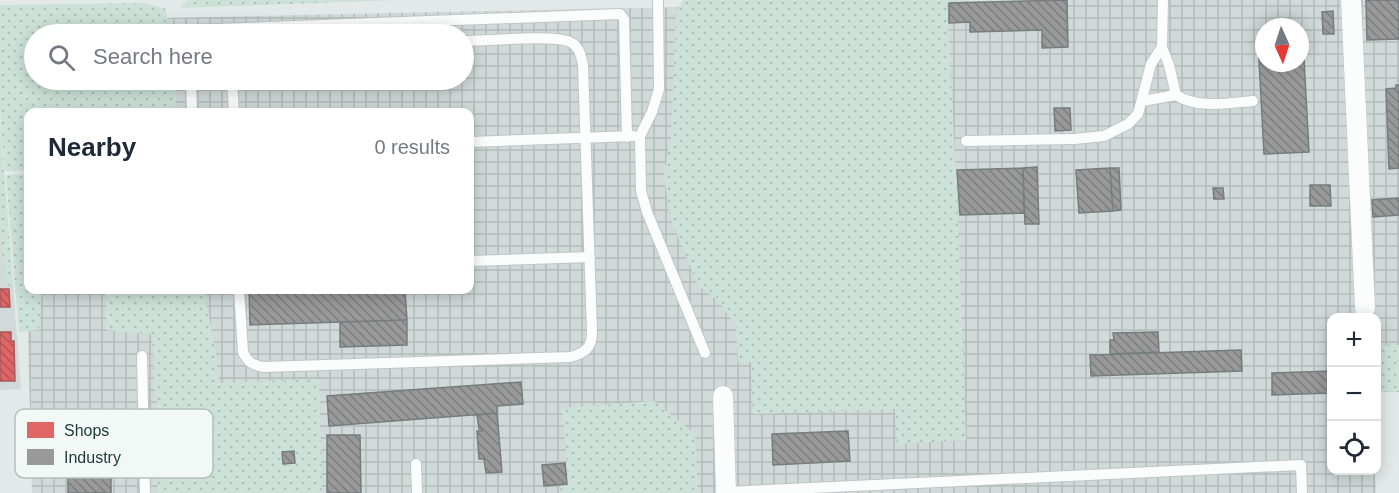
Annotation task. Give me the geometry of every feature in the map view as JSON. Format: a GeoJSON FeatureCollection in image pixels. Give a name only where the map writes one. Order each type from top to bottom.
{"type":"FeatureCollection","features":[{"type":"Feature","properties":{"kind":"street"},"geometry":{"type":"LineString","coordinates":[[1351,0],[1365,308]]}},
{"type":"Feature","properties":{"kind":"street"},"geometry":{"type":"LineString","coordinates":[[723,396],[726,493]]}},
{"type":"Feature","properties":{"kind":"lane"},"geometry":{"type":"LineString","coordinates":[[658,0],[659,89],[652,112],[640,136],[641,191],[647,212],[705,353]]}},
{"type":"Feature","properties":{"kind":"lane"},"geometry":{"type":"LineString","coordinates":[[1163,0],[1162,47],[1176,95],[1184,100],[1204,104],[1253,101]]}},
{"type":"Feature","properties":{"kind":"lane"},"geometry":{"type":"LineString","coordinates":[[351,24],[620,14],[624,19],[627,136]]}},
{"type":"Feature","properties":{"kind":"lane"},"geometry":{"type":"LineString","coordinates":[[239,294],[243,352],[247,361],[254,365],[570,357],[588,350],[592,342],[586,138],[583,64],[577,46],[560,38],[474,41]]}},
{"type":"Feature","properties":{"kind":"lane"},"geometry":{"type":"LineString","coordinates":[[966,141],[1075,139],[1104,136],[1128,124],[1138,114],[1151,64],[1162,47]]}},
{"type":"Feature","properties":{"kind":"lane"},"geometry":{"type":"LineString","coordinates":[[191,90],[192,108]]}},
{"type":"Feature","properties":{"kind":"lane"},"geometry":{"type":"LineString","coordinates":[[233,90],[234,108]]}},
{"type":"Feature","properties":{"kind":"lane"},"geometry":{"type":"LineString","coordinates":[[1142,101],[1176,95]]}},
{"type":"Feature","properties":{"kind":"lane"},"geometry":{"type":"LineString","coordinates":[[474,142],[640,136]]}},
{"type":"Feature","properties":{"kind":"lane"},"geometry":{"type":"LineString","coordinates":[[474,261],[590,257]]}},
{"type":"Feature","properties":{"kind":"lane"},"geometry":{"type":"LineString","coordinates":[[142,356],[143,409]]}},
{"type":"Feature","properties":{"kind":"lane"},"geometry":{"type":"LineString","coordinates":[[416,464],[417,493]]}},
{"type":"Feature","properties":{"kind":"lane"},"geometry":{"type":"LineString","coordinates":[[726,493],[1301,465],[1302,493]]}},
{"type":"Feature","properties":{"kind":"lane"},"geometry":{"type":"LineString","coordinates":[[145,478],[145,493]]}},
{"type":"Feature","properties":{"kind":"shaded area"},"geometry":{"type":"Polygon","coordinates":[[[1011,0],[1399,0],[1399,392],[1381,392],[1381,313],[1327,313],[1327,475],[1375,475],[1376,493],[32,493],[32,478],[213,478],[213,409],[30,409],[27,294],[474,294],[474,108],[24,108],[24,178],[20,21],[1011,0]]]}},
{"type":"Feature","properties":{"kind":"shaded area"},"geometry":{"type":"Polygon","coordinates":[[[0,119],[21,389],[0,390],[0,119]]]}},
{"type":"Feature","properties":{"kind":"green space"},"geometry":{"type":"Polygon","coordinates":[[[188,0],[398,0],[180,8],[188,0]]]}},
{"type":"Feature","properties":{"kind":"green space"},"geometry":{"type":"Polygon","coordinates":[[[683,0],[978,0],[947,2],[966,440],[897,444],[895,409],[753,414],[751,362],[738,362],[736,326],[718,301],[698,285],[670,218],[664,175],[671,135],[676,12],[683,0]]]}},
{"type":"Feature","properties":{"kind":"green space"},"geometry":{"type":"Polygon","coordinates":[[[142,3],[165,8],[169,24],[24,24],[24,90],[175,90],[176,108],[24,108],[24,170],[5,171],[0,111],[0,5],[142,3]]]}},
{"type":"Feature","properties":{"kind":"green space"},"geometry":{"type":"Polygon","coordinates":[[[0,127],[13,285],[5,286],[0,225],[0,127]]]}},
{"type":"Feature","properties":{"kind":"green space"},"geometry":{"type":"Polygon","coordinates":[[[24,174],[24,294],[42,294],[39,330],[19,332],[6,175],[24,174]]]}},
{"type":"Feature","properties":{"kind":"green space"},"geometry":{"type":"Polygon","coordinates":[[[106,294],[205,294],[219,383],[319,379],[322,493],[158,493],[158,478],[213,478],[213,409],[157,409],[151,334],[106,330],[106,294]]]}},
{"type":"Feature","properties":{"kind":"green space"},"geometry":{"type":"Polygon","coordinates":[[[1381,345],[1399,345],[1399,391],[1381,391],[1381,345]]]}},
{"type":"Feature","properties":{"kind":"green space"},"geometry":{"type":"Polygon","coordinates":[[[654,401],[695,434],[698,493],[561,493],[560,486],[569,485],[562,408],[654,401]]]}},
{"type":"Feature","properties":{"kind":"building: Shops"},"geometry":{"type":"Polygon","coordinates":[[[0,289],[9,289],[10,307],[0,307],[0,289]]]}},
{"type":"Feature","properties":{"kind":"building: Shops"},"geometry":{"type":"Polygon","coordinates":[[[0,332],[11,332],[11,341],[14,341],[15,381],[0,381],[0,332]]]}},
{"type":"Feature","properties":{"kind":"building: Industry"},"geometry":{"type":"Polygon","coordinates":[[[1067,0],[1068,47],[1042,48],[1042,30],[970,32],[970,22],[949,23],[949,3],[1067,0]]]}},
{"type":"Feature","properties":{"kind":"building: Industry"},"geometry":{"type":"Polygon","coordinates":[[[1366,0],[1399,0],[1399,39],[1367,40],[1366,0]]]}},
{"type":"Feature","properties":{"kind":"building: Industry"},"geometry":{"type":"Polygon","coordinates":[[[1333,11],[1334,34],[1323,34],[1322,12],[1333,11]]]}},
{"type":"Feature","properties":{"kind":"building: Industry"},"geometry":{"type":"Polygon","coordinates":[[[1260,72],[1305,72],[1309,152],[1264,154],[1260,72]]]}},
{"type":"Feature","properties":{"kind":"building: Industry"},"geometry":{"type":"Polygon","coordinates":[[[1396,85],[1399,85],[1399,168],[1389,169],[1386,89],[1396,88],[1396,85]]]}},
{"type":"Feature","properties":{"kind":"building: Industry"},"geometry":{"type":"Polygon","coordinates":[[[1054,108],[1070,108],[1071,130],[1055,131],[1054,108]]]}},
{"type":"Feature","properties":{"kind":"building: Industry"},"geometry":{"type":"Polygon","coordinates":[[[1037,167],[1039,224],[1025,224],[1023,168],[1037,167]]]}},
{"type":"Feature","properties":{"kind":"building: Industry"},"geometry":{"type":"Polygon","coordinates":[[[1023,168],[1024,213],[960,215],[957,170],[1023,168]]]}},
{"type":"Feature","properties":{"kind":"building: Industry"},"geometry":{"type":"Polygon","coordinates":[[[1110,168],[1119,168],[1121,210],[1113,211],[1110,168]]]}},
{"type":"Feature","properties":{"kind":"building: Industry"},"geometry":{"type":"Polygon","coordinates":[[[1110,168],[1113,211],[1079,213],[1076,170],[1110,168]]]}},
{"type":"Feature","properties":{"kind":"building: Industry"},"geometry":{"type":"Polygon","coordinates":[[[1310,185],[1330,185],[1331,206],[1310,206],[1310,185]]]}},
{"type":"Feature","properties":{"kind":"building: Industry"},"geometry":{"type":"Polygon","coordinates":[[[1213,188],[1223,188],[1224,199],[1214,199],[1213,188]]]}},
{"type":"Feature","properties":{"kind":"building: Industry"},"geometry":{"type":"Polygon","coordinates":[[[1399,198],[1399,215],[1373,217],[1372,200],[1399,198]]]}},
{"type":"Feature","properties":{"kind":"building: Industry"},"geometry":{"type":"Polygon","coordinates":[[[249,294],[405,294],[407,320],[250,325],[249,294]]]}},
{"type":"Feature","properties":{"kind":"building: Industry"},"geometry":{"type":"Polygon","coordinates":[[[407,320],[407,345],[340,347],[340,322],[407,320]]]}},
{"type":"Feature","properties":{"kind":"building: Industry"},"geometry":{"type":"Polygon","coordinates":[[[1158,332],[1159,352],[1110,354],[1110,340],[1114,340],[1113,333],[1158,332]]]}},
{"type":"Feature","properties":{"kind":"building: Industry"},"geometry":{"type":"Polygon","coordinates":[[[1241,350],[1242,371],[1091,376],[1090,355],[1241,350]]]}},
{"type":"Feature","properties":{"kind":"building: Industry"},"geometry":{"type":"Polygon","coordinates":[[[1327,371],[1327,393],[1272,395],[1272,373],[1327,371]]]}},
{"type":"Feature","properties":{"kind":"building: Industry"},"geometry":{"type":"Polygon","coordinates":[[[521,382],[523,404],[497,406],[497,413],[329,426],[327,396],[521,382]]]}},
{"type":"Feature","properties":{"kind":"building: Industry"},"geometry":{"type":"Polygon","coordinates":[[[497,413],[502,472],[486,473],[484,459],[479,459],[477,431],[482,431],[482,429],[479,429],[477,415],[497,413]]]}},
{"type":"Feature","properties":{"kind":"building: Industry"},"geometry":{"type":"Polygon","coordinates":[[[848,431],[850,461],[773,465],[772,434],[848,431]]]}},
{"type":"Feature","properties":{"kind":"building: Industry"},"geometry":{"type":"Polygon","coordinates":[[[327,435],[360,435],[361,493],[327,493],[327,435]]]}},
{"type":"Feature","properties":{"kind":"building: Industry"},"geometry":{"type":"Polygon","coordinates":[[[294,451],[295,463],[283,464],[282,452],[294,451]]]}},
{"type":"Feature","properties":{"kind":"building: Industry"},"geometry":{"type":"Polygon","coordinates":[[[565,463],[567,484],[544,486],[542,465],[565,463]]]}},
{"type":"Feature","properties":{"kind":"building: Industry"},"geometry":{"type":"Polygon","coordinates":[[[68,478],[111,478],[111,493],[68,493],[68,478]]]}}]}
